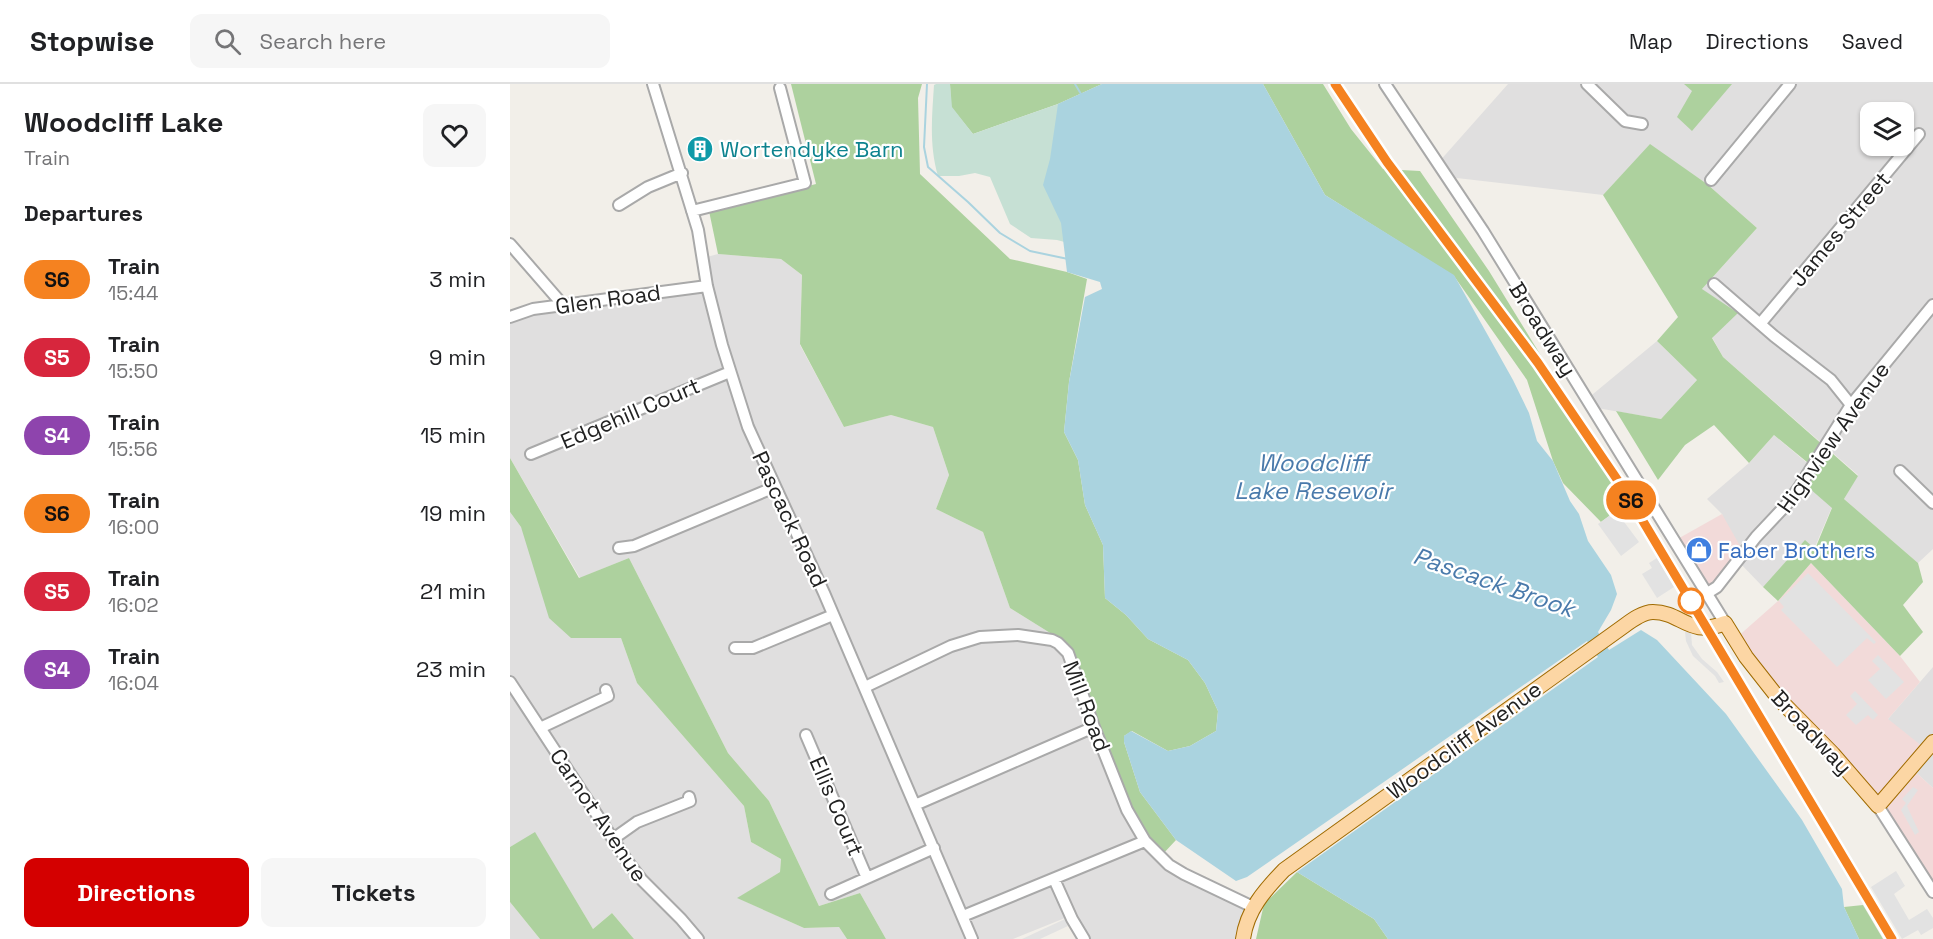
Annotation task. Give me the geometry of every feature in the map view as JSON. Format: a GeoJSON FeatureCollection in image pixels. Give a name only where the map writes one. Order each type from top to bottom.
{"type":"FeatureCollection","features":[{"type":"Feature","properties":{"kind":"main road","name":"Woodcliff Avenue"},"geometry":{"type":"LineString","coordinates":[[1243,939],[1248,916],[1253,907],[1266,888],[1284,870],[1634,619],[1649,612],[1659,612],[1700,628],[1725,623]]}},
{"type":"Feature","properties":{"kind":"main road","name":"Broadway"},"geometry":{"type":"LineString","coordinates":[[1725,623],[1746,657],[1774,692],[1840,761],[1878,806]]}},
{"type":"Feature","properties":{"kind":"main road"},"geometry":{"type":"LineString","coordinates":[[1878,806],[1933,742]]}},
{"type":"Feature","properties":{"kind":"street","name":"Pascack Road"},"geometry":{"type":"LineString","coordinates":[[653,84],[698,230],[707,286],[730,372],[748,427],[865,687],[972,939]]}},
{"type":"Feature","properties":{"kind":"street","name":"Broadway"},"geometry":{"type":"LineString","coordinates":[[1384,84],[1483,231],[1725,623]]}},
{"type":"Feature","properties":{"kind":"street"},"geometry":{"type":"LineString","coordinates":[[1587,84],[1625,121],[1641,124]]}},
{"type":"Feature","properties":{"kind":"street"},"geometry":{"type":"LineString","coordinates":[[1711,180],[1790,84]]}},
{"type":"Feature","properties":{"kind":"street"},"geometry":{"type":"LineString","coordinates":[[692,211],[805,183],[780,88]]}},
{"type":"Feature","properties":{"kind":"street","name":"James Street"},"geometry":{"type":"LineString","coordinates":[[1760,324],[1919,134]]}},
{"type":"Feature","properties":{"kind":"street"},"geometry":{"type":"LineString","coordinates":[[619,205],[648,187],[682,173]]}},
{"type":"Feature","properties":{"kind":"street"},"geometry":{"type":"LineString","coordinates":[[510,244],[563,305]]}},
{"type":"Feature","properties":{"kind":"street"},"geometry":{"type":"LineString","coordinates":[[1714,284],[1760,324],[1822,372],[1851,405]]}},
{"type":"Feature","properties":{"kind":"street","name":"Glen Road"},"geometry":{"type":"LineString","coordinates":[[510,317],[533,309],[707,286]]}},
{"type":"Feature","properties":{"kind":"street","name":"Highview Avenue"},"geometry":{"type":"LineString","coordinates":[[1706,594],[1717,587],[1756,537],[1787,504],[1803,483],[1851,405],[1933,305]]}},
{"type":"Feature","properties":{"kind":"street","name":"Edgehill Court"},"geometry":{"type":"LineString","coordinates":[[531,454],[730,372]]}},
{"type":"Feature","properties":{"kind":"street"},"geometry":{"type":"LineString","coordinates":[[1900,471],[1933,503]]}},
{"type":"Feature","properties":{"kind":"street"},"geometry":{"type":"LineString","coordinates":[[619,548],[634,546],[775,487]]}},
{"type":"Feature","properties":{"kind":"street"},"geometry":{"type":"LineString","coordinates":[[735,648],[753,648],[833,615]]}},
{"type":"Feature","properties":{"kind":"street","name":"Mill Road"},"geometry":{"type":"LineString","coordinates":[[865,687],[966,640],[1000,634],[1052,640],[1064,647],[1068,653],[1127,810],[1145,840],[1169,865],[1253,907]]}},
{"type":"Feature","properties":{"kind":"street","name":"Carnot Avenue"},"geometry":{"type":"LineString","coordinates":[[510,682],[642,880],[698,939]]}},
{"type":"Feature","properties":{"kind":"street"},"geometry":{"type":"LineString","coordinates":[[540,728],[608,696],[606,690]]}},
{"type":"Feature","properties":{"kind":"street"},"geometry":{"type":"LineString","coordinates":[[915,805],[1094,727]]}},
{"type":"Feature","properties":{"kind":"street","name":"Ellis Court"},"geometry":{"type":"LineString","coordinates":[[806,735],[867,878]]}},
{"type":"Feature","properties":{"kind":"street"},"geometry":{"type":"LineString","coordinates":[[613,839],[637,822],[690,801],[689,797]]}},
{"type":"Feature","properties":{"kind":"street","name":"Broadway"},"geometry":{"type":"LineString","coordinates":[[1878,806],[1933,892]]}},
{"type":"Feature","properties":{"kind":"street"},"geometry":{"type":"LineString","coordinates":[[963,916],[1145,840]]}},
{"type":"Feature","properties":{"kind":"street"},"geometry":{"type":"LineString","coordinates":[[831,894],[934,848]]}},
{"type":"Feature","properties":{"kind":"street"},"geometry":{"type":"LineString","coordinates":[[1054,879],[1084,939]]}},
{"type":"Feature","properties":{"kind":"shaded area"},"geometry":{"type":"Polygon","coordinates":[[[1508,84],[1787,84],[1721,168],[1796,84],[1933,84],[1933,549],[1918,563],[1844,499],[1858,475],[1723,357],[1712,337],[1702,289],[1757,228],[1707,184],[1650,145],[1603,195],[1448,177],[1438,163],[1508,84]]]}},
{"type":"Feature","properties":{"kind":"shaded area"},"geometry":{"type":"Polygon","coordinates":[[[718,254],[781,259],[802,275],[800,345],[844,427],[891,415],[933,427],[949,475],[936,509],[983,532],[1010,608],[1063,641],[1127,810],[1156,853],[1253,907],[1243,939],[1084,939],[1070,916],[1013,939],[886,939],[860,893],[819,906],[769,801],[728,753],[629,558],[580,578],[510,458],[510,317],[707,286],[703,258],[718,254]]]}},
{"type":"Feature","properties":{"kind":"shaded area"},"geometry":{"type":"Polygon","coordinates":[[[1657,341],[1697,380],[1661,419],[1591,407],[1587,399],[1657,341]]]}},
{"type":"Feature","properties":{"kind":"shaded area"},"geometry":{"type":"Polygon","coordinates":[[[1774,435],[1813,468],[1832,507],[1814,549],[1805,541],[1763,587],[1738,561],[1722,514],[1707,499],[1749,463],[1774,435]]]}},
{"type":"Feature","properties":{"kind":"shaded area"},"geometry":{"type":"Polygon","coordinates":[[[1616,511],[1639,542],[1621,556],[1598,524],[1616,511]]]}},
{"type":"Feature","properties":{"kind":"shaded area"},"geometry":{"type":"Polygon","coordinates":[[[510,512],[521,527],[571,638],[621,638],[637,683],[744,806],[751,842],[781,859],[780,872],[738,898],[804,928],[839,927],[847,939],[634,939],[612,913],[593,929],[535,833],[510,847],[510,512]]]}},
{"type":"Feature","properties":{"kind":"shaded area"},"geometry":{"type":"Polygon","coordinates":[[[1722,514],[1744,553],[1706,594],[1674,541],[1722,514]]]}},
{"type":"Feature","properties":{"kind":"shaded area"},"geometry":{"type":"Polygon","coordinates":[[[1657,558],[1674,587],[1657,598],[1642,574],[1652,568],[1649,563],[1657,558]]]}},
{"type":"Feature","properties":{"kind":"shaded area"},"geometry":{"type":"Polygon","coordinates":[[[1811,563],[1900,656],[1920,682],[1888,719],[1927,750],[1911,768],[1933,788],[1933,892],[1895,831],[1735,639],[1778,601],[1811,563]]]}},
{"type":"Feature","properties":{"kind":"shaded area"},"geometry":{"type":"Polygon","coordinates":[[[1808,573],[1876,642],[1874,644],[1867,638],[1837,667],[1781,610],[1784,607],[1779,601],[1808,573]]]}},
{"type":"Feature","properties":{"kind":"shaded area"},"geometry":{"type":"Polygon","coordinates":[[[1685,632],[1691,632],[1692,645],[1724,682],[1719,683],[1715,676],[1693,656],[1686,641],[1685,632]]]}},
{"type":"Feature","properties":{"kind":"shaded area"},"geometry":{"type":"Polygon","coordinates":[[[1878,655],[1904,682],[1886,699],[1868,680],[1880,669],[1872,661],[1878,655]]]}},
{"type":"Feature","properties":{"kind":"shaded area"},"geometry":{"type":"Polygon","coordinates":[[[1933,667],[1933,788],[1911,768],[1888,719],[1933,667]]]}},
{"type":"Feature","properties":{"kind":"shaded area"},"geometry":{"type":"Polygon","coordinates":[[[1855,691],[1878,715],[1873,720],[1868,715],[1856,725],[1846,715],[1857,704],[1850,696],[1855,691]]]}},
{"type":"Feature","properties":{"kind":"shaded area"},"geometry":{"type":"Polygon","coordinates":[[[1913,787],[1918,790],[1907,806],[1919,832],[1915,835],[1901,810],[1906,803],[1902,799],[1913,787]]]}},
{"type":"Feature","properties":{"kind":"shaded area"},"geometry":{"type":"Polygon","coordinates":[[[1896,871],[1905,886],[1894,894],[1909,920],[1927,909],[1933,918],[1933,928],[1921,935],[1918,930],[1902,939],[1871,887],[1896,871]]]}},
{"type":"Feature","properties":{"kind":"shaded area"},"geometry":{"type":"Polygon","coordinates":[[[510,902],[540,939],[510,939],[510,902]]]}},
{"type":"Feature","properties":{"kind":"shaded area"},"geometry":{"type":"Polygon","coordinates":[[[1065,919],[1068,926],[1040,939],[1022,939],[1065,919]]]}},
{"type":"Feature","properties":{"kind":"green space"},"geometry":{"type":"Polygon","coordinates":[[[791,84],[922,84],[918,98],[920,174],[1010,259],[1087,279],[1069,382],[1064,432],[1078,460],[1085,505],[1103,545],[1105,598],[1126,615],[1148,639],[1188,660],[1205,683],[1218,711],[1216,731],[1190,746],[1168,751],[1132,731],[1124,736],[1140,792],[1176,840],[1162,855],[1128,804],[1063,641],[1010,608],[983,532],[936,509],[949,475],[933,427],[891,415],[844,427],[800,344],[802,275],[781,259],[718,254],[709,211],[816,184],[791,84]]]}},
{"type":"Feature","properties":{"kind":"green space"},"geometry":{"type":"Polygon","coordinates":[[[950,84],[1102,84],[1058,104],[973,134],[951,107],[950,84]]]}},
{"type":"Feature","properties":{"kind":"green space"},"geometry":{"type":"Polygon","coordinates":[[[950,84],[952,107],[973,134],[1058,104],[1102,84],[1263,84],[1102,252],[1057,240],[1031,238],[1010,224],[990,177],[975,173],[938,176],[933,153],[932,131],[934,85],[950,84]]]}},
{"type":"Feature","properties":{"kind":"green space"},"geometry":{"type":"Polygon","coordinates":[[[1263,84],[1323,84],[1351,129],[1383,169],[1420,171],[1489,271],[1632,504],[1616,511],[1601,522],[1563,483],[1553,461],[1527,380],[1454,276],[1325,195],[1263,84]]]}},
{"type":"Feature","properties":{"kind":"green space"},"geometry":{"type":"Polygon","coordinates":[[[1684,84],[1732,84],[1692,131],[1677,117],[1692,91],[1684,84]]]}},
{"type":"Feature","properties":{"kind":"green space"},"geometry":{"type":"Polygon","coordinates":[[[1650,144],[1707,184],[1757,228],[1702,289],[1738,313],[1712,338],[1723,357],[1858,476],[1844,499],[1918,563],[1923,582],[1903,605],[1923,632],[1900,656],[1811,563],[1778,601],[1763,587],[1805,540],[1815,549],[1832,508],[1801,481],[1813,467],[1774,435],[1749,463],[1714,425],[1685,445],[1658,480],[1616,411],[1661,419],[1697,380],[1657,341],[1678,317],[1603,195],[1650,144]]]}},
{"type":"Feature","properties":{"kind":"green space"},"geometry":{"type":"Polygon","coordinates":[[[510,458],[579,578],[629,558],[728,753],[769,801],[819,906],[860,893],[886,939],[847,939],[839,927],[804,928],[737,898],[780,872],[781,859],[751,842],[744,806],[637,683],[621,638],[571,638],[549,618],[521,527],[510,512],[510,458]]]}},
{"type":"Feature","properties":{"kind":"green space"},"geometry":{"type":"Polygon","coordinates":[[[535,832],[593,929],[612,913],[634,939],[540,939],[510,902],[510,847],[535,832]]]}},
{"type":"Feature","properties":{"kind":"green space"},"geometry":{"type":"Polygon","coordinates":[[[1297,872],[1374,919],[1388,939],[1256,939],[1264,904],[1297,872]]]}},
{"type":"Feature","properties":{"kind":"green space"},"geometry":{"type":"Polygon","coordinates":[[[1863,905],[1883,939],[1859,939],[1844,907],[1863,905]]]}},
{"type":"Feature","properties":{"kind":"water","name":"Woodcliff Lake Resevoir"},"geometry":{"type":"Polygon","coordinates":[[[1102,84],[1263,84],[1325,195],[1454,275],[1513,380],[1529,413],[1537,441],[1553,461],[1570,501],[1579,514],[1588,541],[1611,575],[1617,594],[1598,632],[1609,650],[1641,630],[1657,640],[1726,714],[1802,820],[1842,889],[1844,907],[1859,939],[1388,939],[1374,919],[1297,872],[1598,657],[1587,641],[1247,877],[1236,881],[1176,840],[1140,792],[1124,736],[1131,731],[1168,751],[1190,746],[1216,731],[1218,711],[1205,683],[1188,660],[1148,639],[1126,615],[1105,598],[1103,545],[1085,505],[1078,460],[1064,432],[1069,382],[1085,297],[1102,289],[1100,282],[1067,272],[1061,223],[1043,185],[1050,159],[1058,104],[1102,84]]]}},
{"type":"Feature","properties":{"kind":"waterway","name":"Pascack Brook"},"geometry":{"type":"LineString","coordinates":[[927,84],[924,147],[928,167],[1000,233],[1030,251],[1068,259]]}},
{"type":"Feature","properties":{"kind":"waterway"},"geometry":{"type":"LineString","coordinates":[[1075,84],[1081,94]]}},
{"type":"Feature","properties":{"kind":"railway"},"geometry":{"type":"LineString","coordinates":[[1335,84],[1387,162],[1538,363],[1625,491],[1892,939]]}},
{"type":"Feature","properties":{"kind":"train","name":"S6"},"geometry":{"type":"LineString","coordinates":[[1335,84],[1387,162],[1538,363],[1625,491],[1892,939]]}},
{"type":"Feature","properties":{"kind":"place","name":"Wortendyke Barn"},"geometry":{"type":"Point","coordinates":[700,149]}},
{"type":"Feature","properties":{"kind":"place","name":"Faber Brothers"},"geometry":{"type":"Point","coordinates":[1699,550]}}]}
